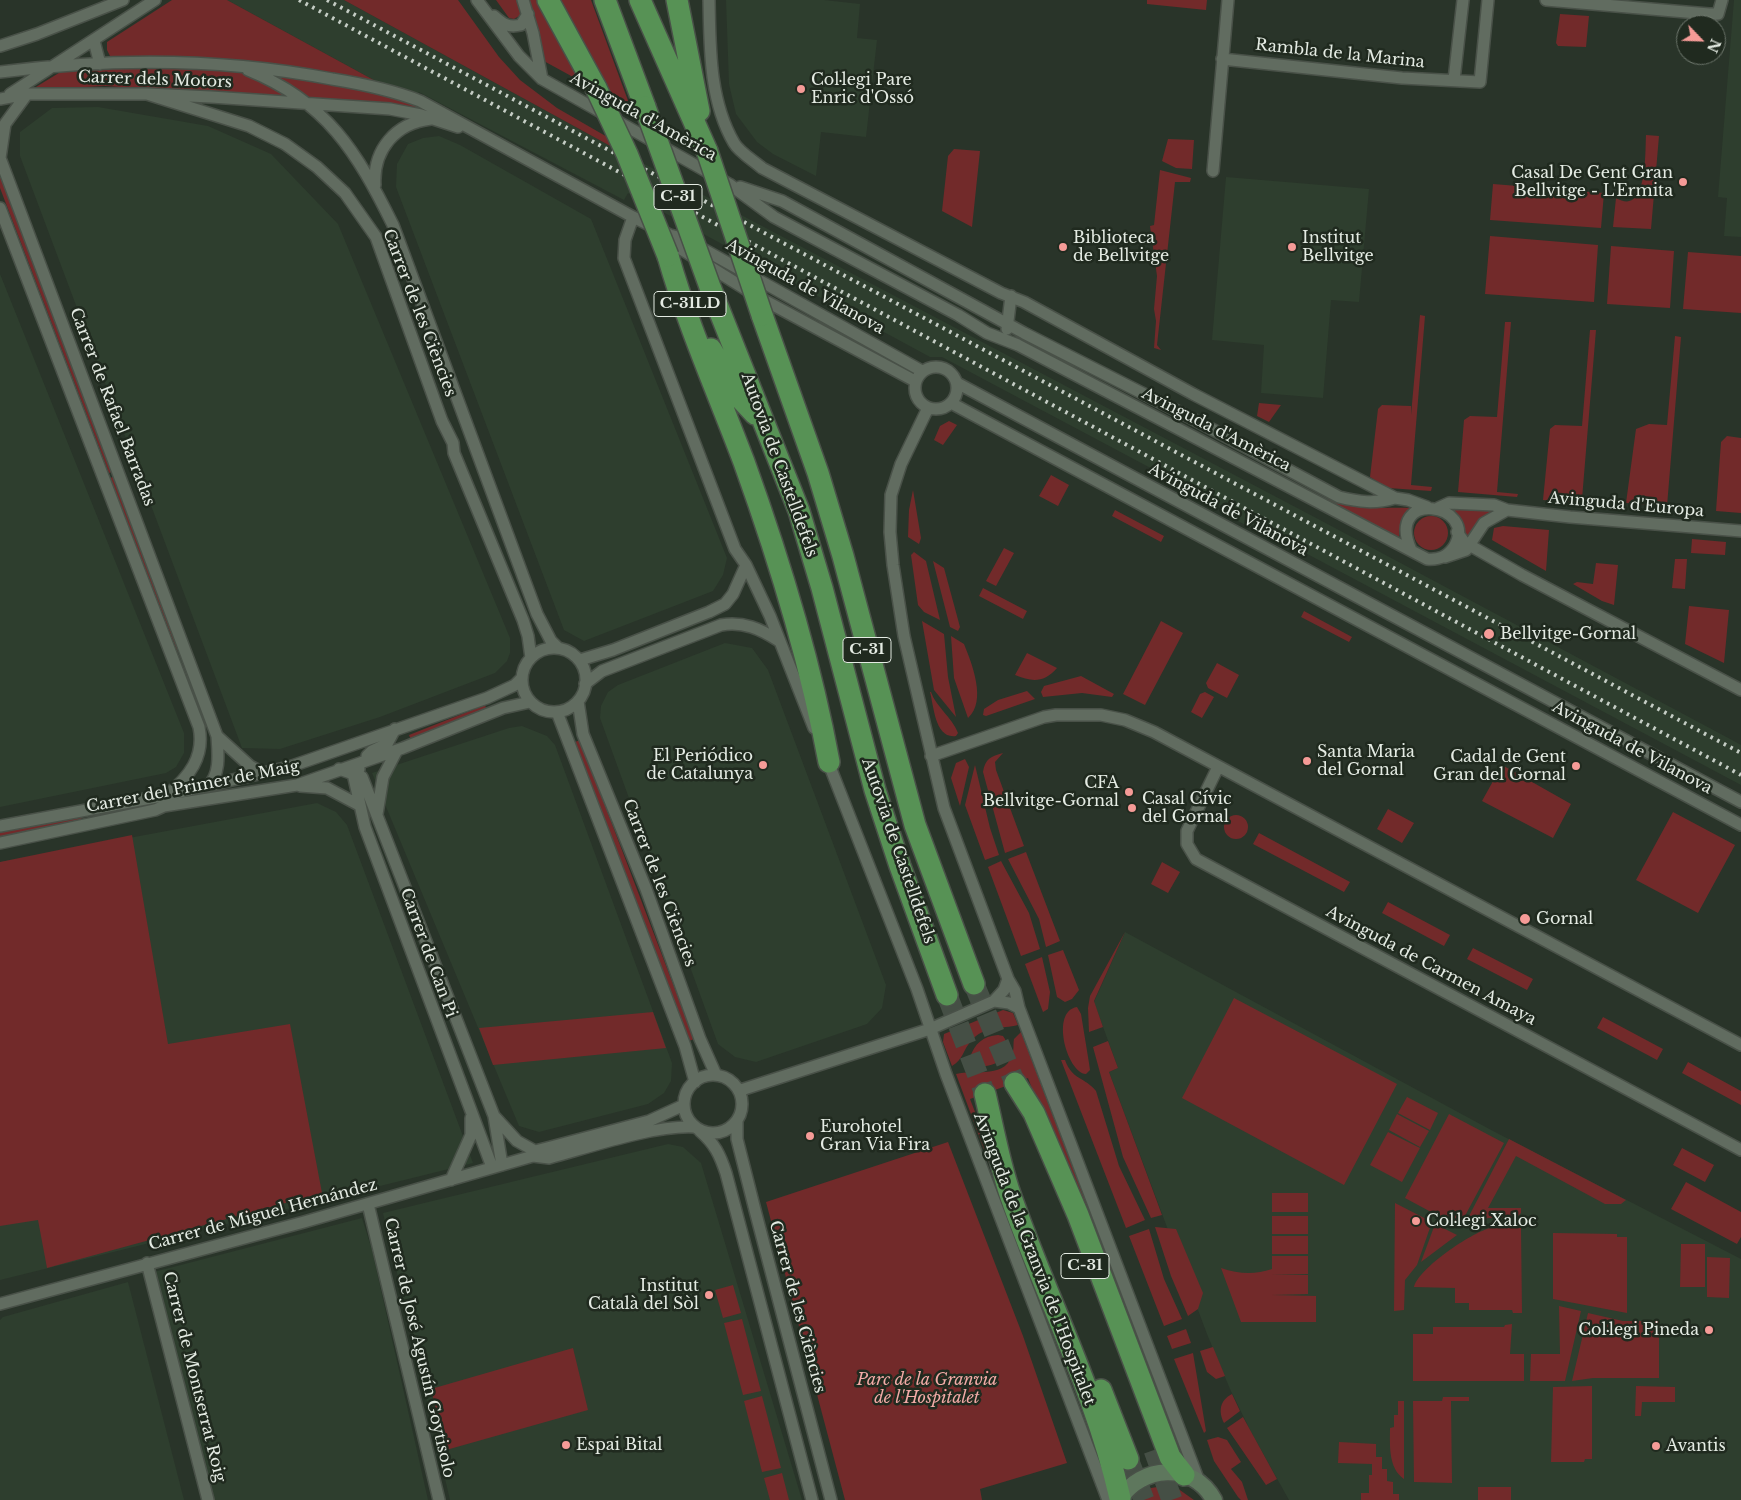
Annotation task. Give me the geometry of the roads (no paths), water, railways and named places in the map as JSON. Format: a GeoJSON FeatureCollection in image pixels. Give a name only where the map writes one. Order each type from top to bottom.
{"type":"FeatureCollection","features":[{"type":"Feature","properties":{"kind":"highway","name":"C-31LD"},"geometry":{"type":"LineString","coordinates":[[548,0],[596,88],[627,154],[669,245],[712,352],[740,398],[767,428]]}},
{"type":"Feature","properties":{"kind":"highway","name":"Autovia de Castelldefels"},"geometry":{"type":"LineString","coordinates":[[605,0],[710,287],[799,511],[822,588],[875,790],[900,866],[947,994]]}},
{"type":"Feature","properties":{"kind":"highway","name":"Autovia de Castelldefels"},"geometry":{"type":"LineString","coordinates":[[640,0],[707,151],[818,473],[843,556],[915,825],[974,984]]}},
{"type":"Feature","properties":{"kind":"highway"},"geometry":{"type":"LineString","coordinates":[[677,0],[707,151]]}},
{"type":"Feature","properties":{"kind":"highway"},"geometry":{"type":"LineString","coordinates":[[669,245],[680,298],[744,463],[786,586],[829,762]]}},
{"type":"Feature","properties":{"kind":"highway","name":"C-31"},"geometry":{"type":"LineString","coordinates":[[1154,1450],[1015,1083],[1034,1113],[1078,1215],[1170,1457],[1192,1479]]}},
{"type":"Feature","properties":{"kind":"highway","name":"C-31"},"geometry":{"type":"LineString","coordinates":[[1116,1499],[1114,1470],[1089,1396],[1010,1192],[985,1094],[1128,1459]]}},
{"type":"Feature","properties":{"kind":"main road"},"geometry":{"type":"LineString","coordinates":[[1116,1499],[1134,1482],[1147,1475],[1172,1471],[1192,1479],[1214,1500]]}},
{"type":"Feature","properties":{"kind":"street"},"geometry":{"type":"LineString","coordinates":[[0,46],[37,34],[123,0]]}},
{"type":"Feature","properties":{"kind":"street"},"geometry":{"type":"LineString","coordinates":[[3,98],[60,64],[155,0]]}},
{"type":"Feature","properties":{"kind":"street"},"geometry":{"type":"LineString","coordinates":[[523,0],[528,14],[542,79]]}},
{"type":"Feature","properties":{"kind":"street","name":"Avinguda d'Amèrica"},"geometry":{"type":"LineString","coordinates":[[709,0],[710,50],[717,105],[734,144],[762,168],[1395,498],[1432,508],[1452,518],[1465,549]]}},
{"type":"Feature","properties":{"kind":"street"},"geometry":{"type":"LineString","coordinates":[[1213,171],[1228,0]]}},
{"type":"Feature","properties":{"kind":"street"},"geometry":{"type":"LineString","coordinates":[[1454,80],[1463,0]]}},
{"type":"Feature","properties":{"kind":"street","name":"Rambla de la Marina"},"geometry":{"type":"LineString","coordinates":[[1222,59],[1402,78],[1480,82],[1488,0]]}},
{"type":"Feature","properties":{"kind":"street"},"geometry":{"type":"LineString","coordinates":[[1546,0],[1709,14],[1718,14],[1722,0]]}},
{"type":"Feature","properties":{"kind":"street","name":"Avinguda d'Amèrica"},"geometry":{"type":"LineString","coordinates":[[479,3],[505,25],[512,28],[521,25],[528,14]]}},
{"type":"Feature","properties":{"kind":"street","name":"Avinguda d'Amèrica"},"geometry":{"type":"LineString","coordinates":[[479,3],[519,56],[542,79],[729,184],[774,216],[958,315],[982,325],[1007,324]]}},
{"type":"Feature","properties":{"kind":"street","name":"Carrer dels Motors"},"geometry":{"type":"LineString","coordinates":[[94,41],[100,64]]}},
{"type":"Feature","properties":{"kind":"street","name":"Carrer dels Motors"},"geometry":{"type":"LineString","coordinates":[[0,72],[60,64],[144,62],[235,66],[296,72],[396,92],[420,101],[485,137]]}},
{"type":"Feature","properties":{"kind":"street","name":"Carrer dels Motors"},"geometry":{"type":"LineString","coordinates":[[235,66],[260,76],[309,104]]}},
{"type":"Feature","properties":{"kind":"street","name":"Carrer dels Motors"},"geometry":{"type":"LineString","coordinates":[[3,98],[27,94],[147,94],[390,109],[434,119],[485,137]]}},
{"type":"Feature","properties":{"kind":"street","name":"Carrer de Rafael Barradas"},"geometry":{"type":"LineString","coordinates":[[27,94],[5,124],[0,158],[217,736],[218,760],[214,780],[210,784]]}},
{"type":"Feature","properties":{"kind":"street","name":"Carrer de les Ciències"},"geometry":{"type":"LineString","coordinates":[[147,94],[249,126],[285,144],[317,167],[345,193],[376,237],[442,421],[450,437],[454,453],[523,620],[528,636],[531,658]]}},
{"type":"Feature","properties":{"kind":"street","name":"Carrer de les Ciències"},"geometry":{"type":"LineString","coordinates":[[309,104],[342,136],[375,186],[393,225],[538,614],[551,641],[558,648]]}},
{"type":"Feature","properties":{"kind":"street"},"geometry":{"type":"LineString","coordinates":[[375,186],[378,159],[390,138],[407,125],[434,119]]}},
{"type":"Feature","properties":{"kind":"street","name":"Avinguda de Vilanova"},"geometry":{"type":"LineString","coordinates":[[485,137],[633,217],[669,245],[681,249],[760,298],[915,382]]}},
{"type":"Feature","properties":{"kind":"street","name":"Avinguda d'Amèrica"},"geometry":{"type":"LineString","coordinates":[[729,184],[782,201],[1007,324],[1338,497],[1362,502],[1381,502],[1395,498]]}},
{"type":"Feature","properties":{"kind":"street","name":"Carrer de Rafael Barradas"},"geometry":{"type":"LineString","coordinates":[[0,208],[199,727],[201,741],[196,762],[189,775],[166,800]]}},
{"type":"Feature","properties":{"kind":"street","name":"Avinguda de la Granvia de l'Hospitalet"},"geometry":{"type":"LineString","coordinates":[[633,217],[625,240],[624,258],[735,549],[746,565],[829,762],[930,1029],[1116,1499]]}},
{"type":"Feature","properties":{"kind":"street"},"geometry":{"type":"LineString","coordinates":[[862,263],[870,248],[872,224]]}},
{"type":"Feature","properties":{"kind":"street","name":"Avinguda de Vilanova"},"geometry":{"type":"LineString","coordinates":[[669,245],[685,240],[922,371]]}},
{"type":"Feature","properties":{"kind":"street"},"geometry":{"type":"LineString","coordinates":[[1006,339],[1010,296]]}},
{"type":"Feature","properties":{"kind":"street","name":"Avinguda d'Amèrica"},"geometry":{"type":"LineString","coordinates":[[958,315],[970,325],[1006,339],[1427,559],[1444,557]]}},
{"type":"Feature","properties":{"kind":"street"},"geometry":{"type":"LineString","coordinates":[[938,366],[945,368],[954,376],[957,383],[956,396],[952,403],[940,409],[928,408],[917,398],[915,382],[922,371],[938,366]]}},
{"type":"Feature","properties":{"kind":"street","name":"Avinguda de Vilanova"},"geometry":{"type":"LineString","coordinates":[[957,383],[1741,802]]}},
{"type":"Feature","properties":{"kind":"street","name":"Avinguda de Vilanova"},"geometry":{"type":"LineString","coordinates":[[952,403],[1741,824]]}},
{"type":"Feature","properties":{"kind":"street"},"geometry":{"type":"LineString","coordinates":[[928,408],[901,464],[891,495],[890,532],[904,636],[931,756],[944,808],[962,860],[1008,979],[1015,991],[1019,1008],[1102,1222],[1192,1479]]}},
{"type":"Feature","properties":{"kind":"street","name":"Avinguda d'Europa"},"geometry":{"type":"LineString","coordinates":[[1432,508],[1455,502],[1494,505],[1507,510],[1741,531]]}},
{"type":"Feature","properties":{"kind":"street"},"geometry":{"type":"LineString","coordinates":[[1411,550],[1406,533],[1407,525],[1418,510],[1432,508]]}},
{"type":"Feature","properties":{"kind":"street"},"geometry":{"type":"LineString","coordinates":[[1444,557],[1465,549],[1488,519],[1507,510]]}},
{"type":"Feature","properties":{"kind":"street"},"geometry":{"type":"LineString","coordinates":[[1480,528],[1483,546],[1501,563]]}},
{"type":"Feature","properties":{"kind":"street"},"geometry":{"type":"LineString","coordinates":[[1444,557],[1454,545],[1457,532]]}},
{"type":"Feature","properties":{"kind":"street"},"geometry":{"type":"LineString","coordinates":[[1465,549],[1501,563],[1741,690]]}},
{"type":"Feature","properties":{"kind":"street"},"geometry":{"type":"LineString","coordinates":[[580,660],[613,650],[725,604],[733,594],[746,565]]}},
{"type":"Feature","properties":{"kind":"street"},"geometry":{"type":"LineString","coordinates":[[586,684],[584,667],[580,660],[568,650],[558,648],[538,652],[531,658],[522,678],[523,689],[530,702],[540,710],[557,712],[568,709],[578,701],[586,684],[602,671],[722,625],[744,624],[759,629],[779,641]]}},
{"type":"Feature","properties":{"kind":"street"},"geometry":{"type":"LineString","coordinates":[[1468,678],[1479,676],[1484,666]]}},
{"type":"Feature","properties":{"kind":"street","name":"Carrer del Primer de Maig"},"geometry":{"type":"LineString","coordinates":[[0,843],[155,810],[166,800],[210,784],[263,774],[296,765],[487,698],[515,685],[522,678]]}},
{"type":"Feature","properties":{"kind":"street"},"geometry":{"type":"LineString","coordinates":[[1508,699],[1505,692],[1507,684],[1514,681]]}},
{"type":"Feature","properties":{"kind":"street","name":"Carrer de les Ciències"},"geometry":{"type":"LineString","coordinates":[[578,701],[583,734],[646,889],[700,1039],[716,1075]]}},
{"type":"Feature","properties":{"kind":"street","name":"Carrer del Primer de Maig"},"geometry":{"type":"LineString","coordinates":[[0,826],[166,800],[297,785],[397,750],[503,708],[530,702]]}},
{"type":"Feature","properties":{"kind":"street","name":"Carrer de les Ciències"},"geometry":{"type":"LineString","coordinates":[[557,712],[685,1046],[694,1082]]}},
{"type":"Feature","properties":{"kind":"street"},"geometry":{"type":"LineString","coordinates":[[931,756],[1044,717],[1081,714],[1124,720],[1154,732],[1741,1045]]}},
{"type":"Feature","properties":{"kind":"street"},"geometry":{"type":"LineString","coordinates":[[296,765],[310,773],[342,769],[356,774],[362,762],[372,751],[387,744],[395,729]]}},
{"type":"Feature","properties":{"kind":"street","name":"Carrer de Rafael Barradas"},"geometry":{"type":"LineString","coordinates":[[217,736],[250,766],[263,774]]}},
{"type":"Feature","properties":{"kind":"street"},"geometry":{"type":"LineString","coordinates":[[376,814],[383,777],[397,750]]}},
{"type":"Feature","properties":{"kind":"street","name":"Avinguda de Carmen Amaya"},"geometry":{"type":"LineString","coordinates":[[1218,766],[1187,831],[1188,844],[1196,859],[1741,1150]]}},
{"type":"Feature","properties":{"kind":"street","name":"Carrer de Can Pi"},"geometry":{"type":"LineString","coordinates":[[356,774],[362,777],[494,1116],[497,1166],[471,1112],[371,846],[359,805],[354,778],[356,774]]}},
{"type":"Feature","properties":{"kind":"street"},"geometry":{"type":"LineString","coordinates":[[297,785],[327,788],[359,805]]}},
{"type":"Feature","properties":{"kind":"street"},"geometry":{"type":"LineString","coordinates":[[741,1090],[930,1029],[994,1001],[1004,990],[1008,979]]}},
{"type":"Feature","properties":{"kind":"street"},"geometry":{"type":"LineString","coordinates":[[994,1001],[1009,1003],[1019,1008]]}},
{"type":"Feature","properties":{"kind":"street"},"geometry":{"type":"LineString","coordinates":[[697,1129],[714,1134],[727,1130],[737,1122],[742,1105],[741,1090],[728,1079],[716,1075],[702,1077],[694,1082],[684,1105],[686,1116],[697,1129],[713,1142],[724,1166],[812,1500]]}},
{"type":"Feature","properties":{"kind":"street","name":"Carrer de Miguel Hernández"},"geometry":{"type":"LineString","coordinates":[[0,1304],[451,1180],[649,1121],[684,1105]]}},
{"type":"Feature","properties":{"kind":"street","name":"Carrer de Can Pi"},"geometry":{"type":"LineString","coordinates":[[451,1180],[471,1135],[471,1112]]}},
{"type":"Feature","properties":{"kind":"street","name":"Carrer de Can Pi"},"geometry":{"type":"LineString","coordinates":[[494,1116],[517,1141],[534,1154]]}},
{"type":"Feature","properties":{"kind":"street","name":"Carrer de les Ciències"},"geometry":{"type":"LineString","coordinates":[[737,1122],[737,1139],[831,1500]]}},
{"type":"Feature","properties":{"kind":"street","name":"Carrer de Miguel Hernández"},"geometry":{"type":"LineString","coordinates":[[534,1154],[549,1158],[680,1126],[697,1129]]}},
{"type":"Feature","properties":{"kind":"street","name":"Carrer de José Agustín Goytisolo"},"geometry":{"type":"LineString","coordinates":[[368,1204],[439,1500]]}},
{"type":"Feature","properties":{"kind":"street","name":"Carrer de Montserrat Roig"},"geometry":{"type":"LineString","coordinates":[[148,1262],[208,1500]]}},
{"type":"Feature","properties":{"kind":"tunnel"},"geometry":{"type":"LineString","coordinates":[[974,984],[1015,1083]]}},
{"type":"Feature","properties":{"kind":"tunnel"},"geometry":{"type":"LineString","coordinates":[[947,995],[985,1094]]}},
{"type":"Feature","properties":{"kind":"tunnel"},"geometry":{"type":"LineString","coordinates":[[1154,1450],[1172,1500]]}},
{"type":"Feature","properties":{"kind":"tunnel"},"geometry":{"type":"LineString","coordinates":[[1128,1459],[1144,1500]]}},
{"type":"Feature","properties":{"kind":"railway"},"geometry":{"type":"LineString","coordinates":[[299,0],[1741,775]]}},
{"type":"Feature","properties":{"kind":"railway"},"geometry":{"type":"LineString","coordinates":[[327,0],[1741,753]]}},
{"type":"Feature","properties":{"kind":"place","name":"Col·legi Pare Enric d'Ossó"},"geometry":{"type":"Point","coordinates":[801,89]}},
{"type":"Feature","properties":{"kind":"place","name":"Casal De Gent Gran Bellvitge - L'Ermita"},"geometry":{"type":"Point","coordinates":[1683,182]}},
{"type":"Feature","properties":{"kind":"place","name":"Biblioteca de Bellvitge"},"geometry":{"type":"Point","coordinates":[1063,247]}},
{"type":"Feature","properties":{"kind":"place","name":"Institut Bellvitge"},"geometry":{"type":"Point","coordinates":[1292,247]}},
{"type":"Feature","properties":{"kind":"place","name":"Bellvitge-Gornal"},"geometry":{"type":"Point","coordinates":[1489,634]}},
{"type":"Feature","properties":{"kind":"place","name":"Santa Maria del Gornal"},"geometry":{"type":"Point","coordinates":[1307,761]}},
{"type":"Feature","properties":{"kind":"place","name":"El Periódico de Catalunya"},"geometry":{"type":"Point","coordinates":[763,765]}},
{"type":"Feature","properties":{"kind":"place","name":"Cadal de Gent Gran del Gornal"},"geometry":{"type":"Point","coordinates":[1576,766]}},
{"type":"Feature","properties":{"kind":"place","name":"CFA Bellvitge-Gornal"},"geometry":{"type":"Point","coordinates":[1129,792]}},
{"type":"Feature","properties":{"kind":"place","name":"Casal Cívic del Gornal"},"geometry":{"type":"Point","coordinates":[1132,808]}},
{"type":"Feature","properties":{"kind":"place","name":"Gornal"},"geometry":{"type":"Point","coordinates":[1525,919]}},
{"type":"Feature","properties":{"kind":"place","name":"Eurohotel Gran Via Fira"},"geometry":{"type":"Point","coordinates":[810,1136]}},
{"type":"Feature","properties":{"kind":"place","name":"Col·legi Xaloc"},"geometry":{"type":"Point","coordinates":[1416,1221]}},
{"type":"Feature","properties":{"kind":"place","name":"Institut Català del Sòl"},"geometry":{"type":"Point","coordinates":[709,1295]}},
{"type":"Feature","properties":{"kind":"place","name":"Col·legi Pineda"},"geometry":{"type":"Point","coordinates":[1709,1330]}},
{"type":"Feature","properties":{"kind":"place","name":"Espai Bital"},"geometry":{"type":"Point","coordinates":[566,1445]}},
{"type":"Feature","properties":{"kind":"place","name":"Avantis"},"geometry":{"type":"Point","coordinates":[1656,1446]}},
{"type":"Feature","properties":{"kind":"park label","name":"Parc de la Granvia de l'Hospitalet"},"geometry":{"type":"Point","coordinates":[927,1389]}}]}
